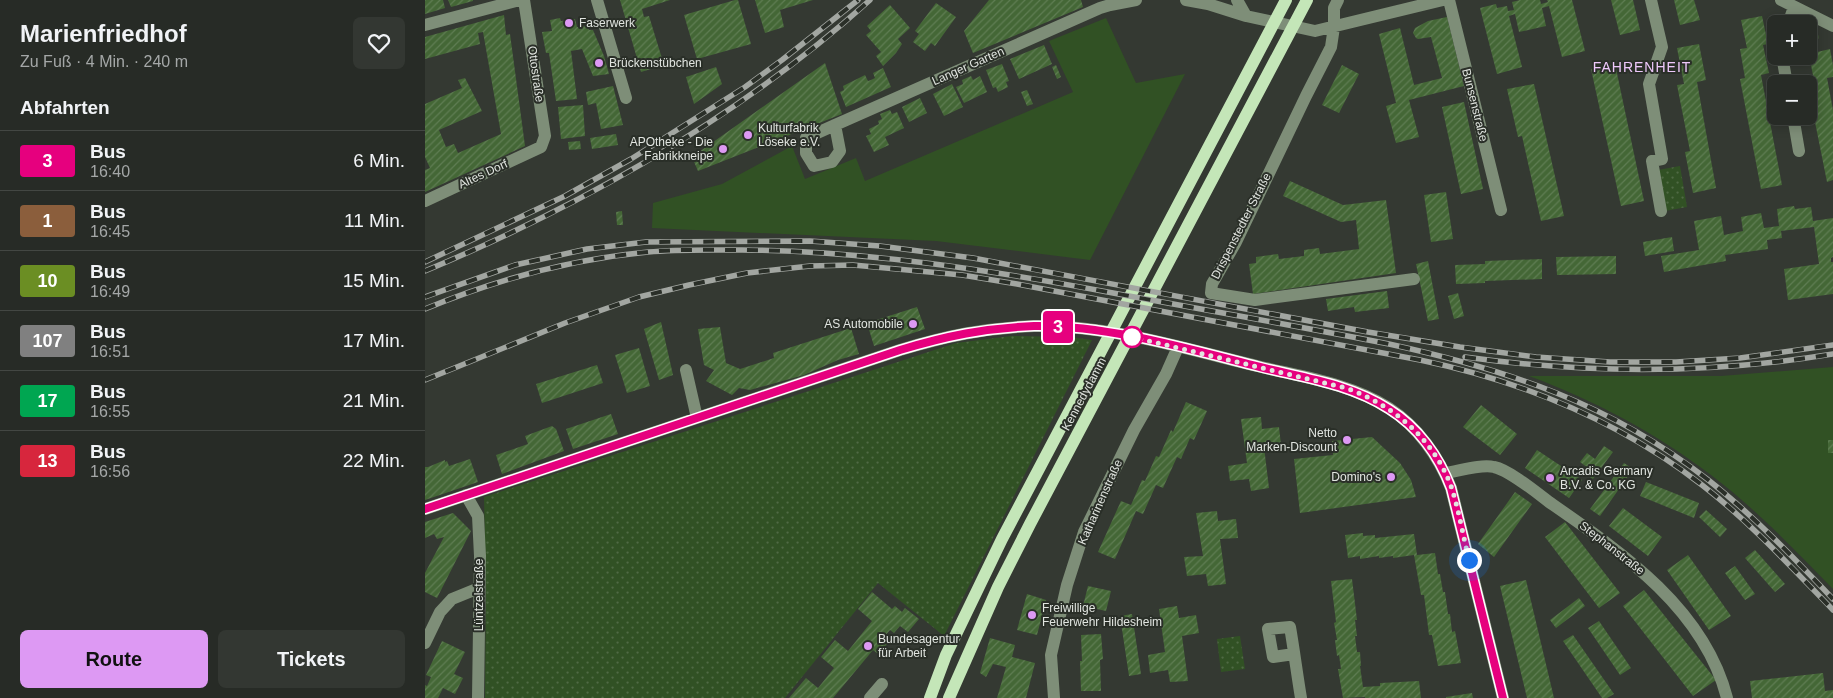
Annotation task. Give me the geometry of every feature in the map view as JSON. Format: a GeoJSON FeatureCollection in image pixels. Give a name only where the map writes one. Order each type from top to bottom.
{"type":"FeatureCollection","features":[{"type":"Feature","properties":{"kind":"main road","name":"Kennedydamm"},"geometry":{"type":"LineString","coordinates":[[949,698],[998,588],[1307,0]]}},
{"type":"Feature","properties":{"kind":"main road","name":"Kennedydamm"},"geometry":{"type":"LineString","coordinates":[[930,698],[946,655],[1002,539],[1283,6]]}},
{"type":"Feature","properties":{"kind":"street"},"geometry":{"type":"LineString","coordinates":[[425,24],[522,0]]}},
{"type":"Feature","properties":{"kind":"street","name":"Ottostraße"},"geometry":{"type":"LineString","coordinates":[[522,0],[545,136],[541,147]]}},
{"type":"Feature","properties":{"kind":"street"},"geometry":{"type":"LineString","coordinates":[[597,0],[626,98]]}},
{"type":"Feature","properties":{"kind":"street","name":"Langer Garten"},"geometry":{"type":"LineString","coordinates":[[835,124],[1098,4],[1110,5],[1136,0]]}},
{"type":"Feature","properties":{"kind":"street"},"geometry":{"type":"LineString","coordinates":[[1186,0],[1208,4],[1246,16],[1315,31],[1443,0]]}},
{"type":"Feature","properties":{"kind":"street"},"geometry":{"type":"LineString","coordinates":[[1237,0],[1246,16]]}},
{"type":"Feature","properties":{"kind":"street","name":"Drispenstedter Straße"},"geometry":{"type":"LineString","coordinates":[[1338,0],[1334,8],[1331,47],[1305,96],[1236,242],[1212,284],[1211,293],[1255,300],[1414,279]]}},
{"type":"Feature","properties":{"kind":"street","name":"Bunsenstraße"},"geometry":{"type":"LineString","coordinates":[[1449,0],[1501,210]]}},
{"type":"Feature","properties":{"kind":"street"},"geometry":{"type":"LineString","coordinates":[[1651,0],[1663,47],[1649,84],[1662,159],[1652,161],[1661,211]]}},
{"type":"Feature","properties":{"kind":"street"},"geometry":{"type":"LineString","coordinates":[[1781,0],[1833,26]]}},
{"type":"Feature","properties":{"kind":"street"},"geometry":{"type":"LineString","coordinates":[[1791,15],[1794,7]]}},
{"type":"Feature","properties":{"kind":"street"},"geometry":{"type":"LineString","coordinates":[[1794,125],[1799,152]]}},
{"type":"Feature","properties":{"kind":"street","name":"Altes Dorf"},"geometry":{"type":"LineString","coordinates":[[425,201],[541,147]]}},
{"type":"Feature","properties":{"kind":"street"},"geometry":{"type":"LineString","coordinates":[[425,509],[900,350],[952,335],[1035,326],[1075,328],[1178,347],[1333,384],[1360,392],[1376,400],[1404,419],[1424,440],[1445,473],[1455,501],[1503,698]]}},
{"type":"Feature","properties":{"kind":"street","name":"Katharinenstraße"},"geometry":{"type":"LineString","coordinates":[[1054,698],[1051,655],[1067,585],[1084,532],[1134,430],[1166,374],[1178,347]]}},
{"type":"Feature","properties":{"kind":"street"},"geometry":{"type":"LineString","coordinates":[[686,370],[697,418]]}},
{"type":"Feature","properties":{"kind":"street","name":"Stephanstraße"},"geometry":{"type":"LineString","coordinates":[[1445,473],[1487,466],[1497,468],[1525,484],[1613,547],[1635,565],[1674,603],[1709,652],[1727,698]]}},
{"type":"Feature","properties":{"kind":"street","name":"Lüntzelstraße"},"geometry":{"type":"LineString","coordinates":[[466,496],[478,516],[478,698]]}},
{"type":"Feature","properties":{"kind":"street"},"geometry":{"type":"LineString","coordinates":[[425,643],[440,612],[452,599],[479,588]]}},
{"type":"Feature","properties":{"kind":"street"},"geometry":{"type":"LineString","coordinates":[[1294,654],[1301,698]]}},
{"type":"Feature","properties":{"kind":"street"},"geometry":{"type":"LineString","coordinates":[[870,698],[882,684]]}},
{"type":"Feature","properties":{"kind":"green space"},"geometry":{"type":"Polygon","coordinates":[[[1106,18],[1136,83],[1185,74],[1090,260],[936,241],[652,228],[653,203],[722,184],[792,146],[805,179],[856,158],[865,181],[1073,92],[1049,41],[1106,18]]]}},
{"type":"Feature","properties":{"kind":"green space"},"geometry":{"type":"Polygon","coordinates":[[[1680,166],[1687,207],[1665,211],[1658,170],[1680,166]]]}},
{"type":"Feature","properties":{"kind":"green space"},"geometry":{"type":"Polygon","coordinates":[[[1011,336],[1070,337],[1092,340],[944,636],[878,583],[785,698],[485,698],[486,587],[484,497],[956,343],[1011,336]]]}},
{"type":"Feature","properties":{"kind":"green space"},"geometry":{"type":"Polygon","coordinates":[[[1833,367],[1833,589],[1759,515],[1728,488],[1669,445],[1601,407],[1529,376],[1721,376],[1833,367]]]}},
{"type":"Feature","properties":{"kind":"green space"},"geometry":{"type":"Polygon","coordinates":[[[1240,636],[1245,669],[1221,672],[1217,639],[1240,636]]]}},
{"type":"Feature","properties":{"kind":"building"},"geometry":{"type":"Polygon","coordinates":[[[425,0],[443,0],[445,8],[425,14],[425,0]]]}},
{"type":"Feature","properties":{"kind":"building"},"geometry":{"type":"Polygon","coordinates":[[[448,0],[473,0],[473,1],[451,7],[448,0]]]}},
{"type":"Feature","properties":{"kind":"building"},"geometry":{"type":"Polygon","coordinates":[[[620,0],[670,0],[642,9],[644,17],[649,16],[664,65],[641,72],[620,0]]]}},
{"type":"Feature","properties":{"kind":"building"},"geometry":{"type":"Polygon","coordinates":[[[738,0],[751,44],[697,59],[684,15],[738,0]]]}},
{"type":"Feature","properties":{"kind":"building"},"geometry":{"type":"Polygon","coordinates":[[[755,0],[813,0],[780,10],[784,27],[765,33],[755,0]]]}},
{"type":"Feature","properties":{"kind":"building"},"geometry":{"type":"Polygon","coordinates":[[[989,0],[1081,0],[1083,7],[973,53],[964,31],[989,0]]]}},
{"type":"Feature","properties":{"kind":"building"},"geometry":{"type":"Polygon","coordinates":[[[1540,0],[1541,4],[1548,2],[1547,0],[1572,0],[1585,51],[1562,57],[1549,6],[1542,8],[1546,26],[1519,32],[1515,14],[1509,16],[1522,67],[1497,74],[1480,8],[1496,4],[1497,8],[1507,6],[1508,11],[1514,10],[1512,2],[1540,0]]]}},
{"type":"Feature","properties":{"kind":"building"},"geometry":{"type":"Polygon","coordinates":[[[1611,0],[1633,0],[1640,30],[1620,35],[1611,0]]]}},
{"type":"Feature","properties":{"kind":"building"},"geometry":{"type":"Polygon","coordinates":[[[1674,0],[1694,0],[1700,20],[1680,25],[1674,0]]]}},
{"type":"Feature","properties":{"kind":"building"},"geometry":{"type":"Polygon","coordinates":[[[936,3],[956,17],[935,46],[931,43],[925,51],[913,42],[919,34],[915,31],[936,3]]]}},
{"type":"Feature","properties":{"kind":"building"},"geometry":{"type":"Polygon","coordinates":[[[890,5],[910,28],[898,39],[902,44],[883,66],[876,56],[881,52],[866,35],[871,31],[867,26],[890,5]]]}},
{"type":"Feature","properties":{"kind":"building"},"geometry":{"type":"Polygon","coordinates":[[[504,15],[506,35],[510,34],[525,146],[425,192],[425,170],[430,168],[425,157],[425,104],[462,88],[458,80],[465,78],[482,111],[439,130],[446,147],[454,144],[458,153],[501,134],[483,32],[478,33],[480,44],[425,59],[425,37],[504,15]]]}},
{"type":"Feature","properties":{"kind":"building"},"geometry":{"type":"Polygon","coordinates":[[[1762,16],[1767,39],[1767,44],[1763,45],[1769,73],[1761,75],[1767,106],[1767,125],[1771,125],[1782,185],[1761,189],[1740,79],[1745,78],[1740,49],[1747,48],[1741,20],[1762,16]]]}},
{"type":"Feature","properties":{"kind":"building"},"geometry":{"type":"Polygon","coordinates":[[[1447,17],[1464,86],[1409,100],[1419,137],[1396,143],[1386,106],[1396,103],[1379,34],[1400,28],[1414,85],[1442,78],[1431,37],[1418,39],[1413,33],[1415,28],[1428,21],[1447,17]]]}},
{"type":"Feature","properties":{"kind":"building"},"geometry":{"type":"Polygon","coordinates":[[[560,18],[561,21],[575,19],[577,27],[589,26],[589,30],[593,30],[609,74],[593,76],[582,49],[571,51],[577,99],[556,101],[549,53],[546,53],[542,32],[552,31],[550,20],[560,18]]]}},
{"type":"Feature","properties":{"kind":"building"},"geometry":{"type":"Polygon","coordinates":[[[1699,44],[1706,80],[1697,82],[1716,188],[1693,193],[1685,152],[1690,151],[1677,85],[1684,84],[1677,48],[1699,44]]]}},
{"type":"Feature","properties":{"kind":"building"},"geometry":{"type":"Polygon","coordinates":[[[1044,45],[1052,64],[1019,79],[1010,59],[1044,45]]]}},
{"type":"Feature","properties":{"kind":"building"},"geometry":{"type":"Polygon","coordinates":[[[1830,49],[1833,65],[1833,77],[1827,78],[1833,110],[1833,180],[1827,182],[1816,125],[1817,75],[1813,75],[1811,65],[1817,65],[1817,52],[1830,49]]]}},
{"type":"Feature","properties":{"kind":"building"},"geometry":{"type":"Polygon","coordinates":[[[825,63],[842,114],[698,171],[692,157],[825,63]]]}},
{"type":"Feature","properties":{"kind":"building"},"geometry":{"type":"Polygon","coordinates":[[[1002,64],[1009,81],[1006,82],[1008,87],[998,92],[996,87],[993,88],[986,70],[1002,64]]]}},
{"type":"Feature","properties":{"kind":"building"},"geometry":{"type":"Polygon","coordinates":[[[1615,64],[1644,201],[1621,206],[1591,69],[1615,64]]]}},
{"type":"Feature","properties":{"kind":"building"},"geometry":{"type":"Polygon","coordinates":[[[1056,65],[1061,77],[1057,79],[1052,67],[1056,65]]]}},
{"type":"Feature","properties":{"kind":"building"},"geometry":{"type":"Polygon","coordinates":[[[1342,65],[1359,74],[1339,113],[1322,105],[1342,65]]]}},
{"type":"Feature","properties":{"kind":"building"},"geometry":{"type":"Polygon","coordinates":[[[716,67],[722,84],[694,104],[686,77],[716,67]]]}},
{"type":"Feature","properties":{"kind":"building"},"geometry":{"type":"Polygon","coordinates":[[[883,68],[891,87],[846,107],[840,92],[844,90],[843,86],[865,75],[868,81],[871,80],[875,78],[873,73],[883,68]]]}},
{"type":"Feature","properties":{"kind":"building"},"geometry":{"type":"Polygon","coordinates":[[[971,76],[973,80],[980,76],[987,92],[964,103],[956,87],[963,84],[962,80],[971,76]]]}},
{"type":"Feature","properties":{"kind":"building"},"geometry":{"type":"Polygon","coordinates":[[[952,84],[963,107],[944,116],[933,94],[952,84]]]}},
{"type":"Feature","properties":{"kind":"building"},"geometry":{"type":"Polygon","coordinates":[[[1534,84],[1564,216],[1541,221],[1522,136],[1518,137],[1507,89],[1534,84]]]}},
{"type":"Feature","properties":{"kind":"building"},"geometry":{"type":"Polygon","coordinates":[[[613,86],[623,125],[601,129],[596,103],[588,105],[586,92],[613,86]]]}},
{"type":"Feature","properties":{"kind":"building"},"geometry":{"type":"Polygon","coordinates":[[[1027,90],[1033,104],[1027,106],[1021,92],[1027,90]]]}},
{"type":"Feature","properties":{"kind":"building"},"geometry":{"type":"Polygon","coordinates":[[[920,98],[927,113],[909,122],[902,107],[920,98]]]}},
{"type":"Feature","properties":{"kind":"building"},"geometry":{"type":"Polygon","coordinates":[[[1464,102],[1483,189],[1461,194],[1442,107],[1464,102]]]}},
{"type":"Feature","properties":{"kind":"building"},"geometry":{"type":"Polygon","coordinates":[[[583,105],[585,136],[561,139],[558,107],[583,105]]]}},
{"type":"Feature","properties":{"kind":"building"},"geometry":{"type":"Polygon","coordinates":[[[890,110],[892,114],[897,112],[904,128],[885,137],[889,145],[874,152],[866,136],[871,134],[869,129],[879,124],[878,121],[882,119],[880,114],[890,110]]]}},
{"type":"Feature","properties":{"kind":"building"},"geometry":{"type":"Polygon","coordinates":[[[616,134],[618,145],[592,149],[590,138],[616,134]]]}},
{"type":"Feature","properties":{"kind":"building"},"geometry":{"type":"Polygon","coordinates":[[[580,141],[581,149],[569,150],[568,142],[580,141]]]}},
{"type":"Feature","properties":{"kind":"building"},"geometry":{"type":"Polygon","coordinates":[[[1290,181],[1343,205],[1386,200],[1396,273],[1253,294],[1249,264],[1256,263],[1256,257],[1278,254],[1279,259],[1304,256],[1304,250],[1319,248],[1320,254],[1359,249],[1356,220],[1341,222],[1283,196],[1290,181]]]}},
{"type":"Feature","properties":{"kind":"building"},"geometry":{"type":"Polygon","coordinates":[[[1446,192],[1453,239],[1431,242],[1424,195],[1446,192]]]}},
{"type":"Feature","properties":{"kind":"building"},"geometry":{"type":"Polygon","coordinates":[[[1794,206],[1795,209],[1811,207],[1813,221],[1833,218],[1833,257],[1831,262],[1833,262],[1833,294],[1788,300],[1784,269],[1819,264],[1814,227],[1781,231],[1782,238],[1767,240],[1768,249],[1725,255],[1726,261],[1664,272],[1661,256],[1699,250],[1694,221],[1721,216],[1724,235],[1743,231],[1741,217],[1761,213],[1764,228],[1779,226],[1777,209],[1794,206]]]}},
{"type":"Feature","properties":{"kind":"building"},"geometry":{"type":"Polygon","coordinates":[[[622,211],[623,225],[617,225],[616,212],[622,211]]]}},
{"type":"Feature","properties":{"kind":"building"},"geometry":{"type":"Polygon","coordinates":[[[1672,237],[1674,251],[1645,256],[1643,242],[1672,237]]]}},
{"type":"Feature","properties":{"kind":"building"},"geometry":{"type":"Polygon","coordinates":[[[1616,256],[1616,274],[1557,275],[1556,257],[1616,256]]]}},
{"type":"Feature","properties":{"kind":"building"},"geometry":{"type":"Polygon","coordinates":[[[1542,259],[1542,279],[1456,284],[1455,265],[1485,264],[1485,261],[1542,259]]]}},
{"type":"Feature","properties":{"kind":"building"},"geometry":{"type":"Polygon","coordinates":[[[1428,261],[1439,319],[1428,321],[1416,264],[1428,261]]]}},
{"type":"Feature","properties":{"kind":"building"},"geometry":{"type":"Polygon","coordinates":[[[1387,291],[1389,308],[1355,312],[1354,307],[1328,311],[1326,299],[1387,291]]]}},
{"type":"Feature","properties":{"kind":"building"},"geometry":{"type":"Polygon","coordinates":[[[1458,293],[1464,316],[1454,319],[1448,296],[1458,293]]]}},
{"type":"Feature","properties":{"kind":"building"},"geometry":{"type":"Polygon","coordinates":[[[917,307],[925,329],[874,346],[867,323],[917,307]]]}},
{"type":"Feature","properties":{"kind":"building"},"geometry":{"type":"Polygon","coordinates":[[[661,322],[673,375],[659,380],[644,329],[661,322]]]}},
{"type":"Feature","properties":{"kind":"building"},"geometry":{"type":"Polygon","coordinates":[[[720,327],[726,363],[740,369],[774,358],[773,353],[851,328],[859,354],[838,360],[804,375],[750,390],[739,388],[732,395],[706,381],[714,370],[704,365],[698,329],[720,327]]]}},
{"type":"Feature","properties":{"kind":"building"},"geometry":{"type":"Polygon","coordinates":[[[639,348],[650,386],[627,393],[615,355],[639,348]]]}},
{"type":"Feature","properties":{"kind":"building"},"geometry":{"type":"Polygon","coordinates":[[[597,365],[603,383],[542,403],[536,384],[597,365]]]}},
{"type":"Feature","properties":{"kind":"building"},"geometry":{"type":"Polygon","coordinates":[[[1186,402],[1207,411],[1194,440],[1190,438],[1181,459],[1177,457],[1163,488],[1156,485],[1143,514],[1136,511],[1115,559],[1098,552],[1121,501],[1131,505],[1142,480],[1145,481],[1156,456],[1159,457],[1171,430],[1173,432],[1186,402]]]}},
{"type":"Feature","properties":{"kind":"building"},"geometry":{"type":"Polygon","coordinates":[[[1481,405],[1517,434],[1500,455],[1463,427],[1481,405]]]}},
{"type":"Feature","properties":{"kind":"building"},"geometry":{"type":"Polygon","coordinates":[[[611,414],[618,434],[573,449],[566,429],[611,414]]]}},
{"type":"Feature","properties":{"kind":"building"},"geometry":{"type":"Polygon","coordinates":[[[1261,417],[1262,429],[1279,427],[1281,445],[1264,447],[1269,488],[1251,491],[1249,479],[1230,481],[1228,466],[1247,463],[1241,419],[1261,417]]]}},
{"type":"Feature","properties":{"kind":"building"},"geometry":{"type":"Polygon","coordinates":[[[552,426],[556,429],[564,451],[502,474],[496,455],[528,444],[525,436],[552,426]]]}},
{"type":"Feature","properties":{"kind":"building"},"geometry":{"type":"Polygon","coordinates":[[[1372,437],[1400,463],[1411,480],[1416,497],[1300,513],[1294,459],[1333,455],[1332,441],[1372,437]]]}},
{"type":"Feature","properties":{"kind":"building"},"geometry":{"type":"Polygon","coordinates":[[[1828,440],[1833,440],[1833,453],[1828,453],[1828,440]]]}},
{"type":"Feature","properties":{"kind":"building"},"geometry":{"type":"Polygon","coordinates":[[[1604,446],[1613,452],[1593,479],[1584,473],[1588,468],[1580,462],[1587,453],[1595,459],[1604,446]]]}},
{"type":"Feature","properties":{"kind":"building"},"geometry":{"type":"Polygon","coordinates":[[[1537,450],[1582,480],[1569,498],[1525,468],[1537,450]]]}},
{"type":"Feature","properties":{"kind":"building"},"geometry":{"type":"Polygon","coordinates":[[[470,459],[478,482],[425,500],[425,467],[445,460],[449,466],[470,459]]]}},
{"type":"Feature","properties":{"kind":"building"},"geometry":{"type":"Polygon","coordinates":[[[1624,463],[1633,469],[1600,516],[1590,509],[1624,463]]]}},
{"type":"Feature","properties":{"kind":"building"},"geometry":{"type":"Polygon","coordinates":[[[1646,482],[1699,503],[1694,518],[1640,496],[1646,482]]]}},
{"type":"Feature","properties":{"kind":"building"},"geometry":{"type":"Polygon","coordinates":[[[1515,492],[1532,504],[1494,557],[1478,544],[1515,492]]]}},
{"type":"Feature","properties":{"kind":"building"},"geometry":{"type":"Polygon","coordinates":[[[1623,508],[1662,537],[1648,556],[1609,526],[1623,508]]]}},
{"type":"Feature","properties":{"kind":"building"},"geometry":{"type":"Polygon","coordinates":[[[1706,510],[1727,529],[1720,537],[1699,517],[1706,510]]]}},
{"type":"Feature","properties":{"kind":"building"},"geometry":{"type":"Polygon","coordinates":[[[1217,511],[1218,521],[1236,519],[1238,538],[1220,539],[1226,584],[1208,586],[1206,574],[1187,576],[1184,557],[1203,556],[1196,513],[1217,511]]]}},
{"type":"Feature","properties":{"kind":"building"},"geometry":{"type":"Polygon","coordinates":[[[453,513],[471,531],[437,598],[425,592],[425,573],[444,537],[437,539],[434,534],[425,538],[425,522],[453,513]]]}},
{"type":"Feature","properties":{"kind":"building"},"geometry":{"type":"Polygon","coordinates":[[[1565,522],[1620,593],[1599,608],[1545,537],[1565,522]]]}},
{"type":"Feature","properties":{"kind":"building"},"geometry":{"type":"Polygon","coordinates":[[[1363,533],[1363,536],[1375,535],[1375,538],[1414,534],[1417,555],[1435,553],[1438,574],[1440,574],[1443,592],[1445,592],[1452,632],[1455,631],[1461,663],[1438,666],[1432,635],[1429,635],[1424,595],[1421,595],[1414,555],[1393,558],[1393,556],[1379,558],[1379,556],[1360,559],[1360,556],[1348,558],[1345,535],[1363,533]]]}},
{"type":"Feature","properties":{"kind":"building"},"geometry":{"type":"Polygon","coordinates":[[[1755,550],[1785,584],[1775,592],[1745,558],[1755,550]]]}},
{"type":"Feature","properties":{"kind":"building"},"geometry":{"type":"Polygon","coordinates":[[[1688,555],[1731,616],[1709,630],[1667,570],[1688,555]]]}},
{"type":"Feature","properties":{"kind":"building"},"geometry":{"type":"Polygon","coordinates":[[[1735,566],[1755,594],[1745,600],[1725,573],[1735,566]]]}},
{"type":"Feature","properties":{"kind":"building"},"geometry":{"type":"Polygon","coordinates":[[[1352,579],[1357,620],[1355,620],[1357,636],[1355,636],[1357,652],[1360,652],[1363,687],[1380,686],[1380,683],[1419,681],[1421,698],[1343,698],[1338,669],[1341,669],[1335,640],[1337,640],[1334,623],[1336,622],[1331,581],[1352,579]]]}},
{"type":"Feature","properties":{"kind":"building"},"geometry":{"type":"Polygon","coordinates":[[[1526,580],[1554,698],[1527,698],[1500,586],[1526,580]]]}},
{"type":"Feature","properties":{"kind":"building"},"geometry":{"type":"Polygon","coordinates":[[[1088,586],[1111,591],[1106,611],[1083,606],[1088,586]]]}},
{"type":"Feature","properties":{"kind":"building"},"geometry":{"type":"Polygon","coordinates":[[[1644,590],[1716,680],[1693,696],[1623,606],[1644,590]]]}},
{"type":"Feature","properties":{"kind":"building","name":"Bundesagentur für Arbeit"},"geometry":{"type":"Polygon","coordinates":[[[872,592],[892,609],[895,606],[902,612],[905,608],[919,619],[908,632],[900,626],[894,633],[890,630],[883,638],[888,643],[878,654],[873,650],[833,698],[789,698],[806,678],[818,688],[834,668],[821,657],[835,640],[848,651],[872,621],[858,609],[872,592]]]}},
{"type":"Feature","properties":{"kind":"building","name":"Freiwillige Feuerwehr Hildesheim"},"geometry":{"type":"Polygon","coordinates":[[[1027,594],[1046,600],[1037,635],[1017,630],[1027,594]]]}},
{"type":"Feature","properties":{"kind":"building"},"geometry":{"type":"Polygon","coordinates":[[[1579,598],[1585,606],[1556,628],[1550,620],[1579,598]]]}},
{"type":"Feature","properties":{"kind":"building"},"geometry":{"type":"Polygon","coordinates":[[[1177,606],[1179,618],[1196,615],[1199,633],[1182,636],[1188,681],[1170,682],[1168,670],[1150,673],[1148,655],[1165,652],[1159,609],[1177,606]]]}},
{"type":"Feature","properties":{"kind":"building"},"geometry":{"type":"Polygon","coordinates":[[[1132,614],[1141,674],[1129,676],[1120,616],[1132,614]]]}},
{"type":"Feature","properties":{"kind":"building"},"geometry":{"type":"Polygon","coordinates":[[[1599,621],[1631,668],[1620,675],[1588,628],[1599,621]]]}},
{"type":"Feature","properties":{"kind":"building"},"geometry":{"type":"Polygon","coordinates":[[[1101,634],[1103,659],[1100,660],[1101,691],[1081,691],[1081,635],[1101,634]]]}},
{"type":"Feature","properties":{"kind":"building"},"geometry":{"type":"Polygon","coordinates":[[[1573,635],[1614,694],[1607,698],[1602,698],[1563,641],[1573,635]]]}},
{"type":"Feature","properties":{"kind":"building"},"geometry":{"type":"Polygon","coordinates":[[[990,638],[1015,645],[1012,657],[1035,663],[1026,698],[997,698],[1006,667],[993,664],[986,677],[980,673],[990,638]]]}},
{"type":"Feature","properties":{"kind":"building"},"geometry":{"type":"Polygon","coordinates":[[[442,641],[465,652],[454,674],[463,678],[455,694],[443,688],[438,698],[425,698],[425,685],[427,686],[431,677],[426,675],[442,641]]]}},
{"type":"Feature","properties":{"kind":"building"},"geometry":{"type":"Polygon","coordinates":[[[1823,673],[1825,691],[1833,690],[1833,698],[1752,698],[1750,681],[1823,673]]]}},
{"type":"Feature","properties":{"kind":"building"},"geometry":{"type":"Polygon","coordinates":[[[1472,693],[1473,698],[1446,698],[1446,697],[1472,693]]]}},
{"type":"Feature","properties":{"kind":"railway"},"geometry":{"type":"LineString","coordinates":[[425,262],[565,196],[631,159],[745,87],[858,0]]}},
{"type":"Feature","properties":{"kind":"railway"},"geometry":{"type":"LineString","coordinates":[[425,271],[544,217],[602,187],[659,154],[768,82],[870,0]]}},
{"type":"Feature","properties":{"kind":"railway"},"geometry":{"type":"LineString","coordinates":[[425,297],[515,265],[587,249],[646,242],[810,241],[880,246],[973,258],[1368,332],[1536,357],[1610,362],[1676,362],[1740,358],[1833,345]]}},
{"type":"Feature","properties":{"kind":"railway"},"geometry":{"type":"LineString","coordinates":[[425,309],[479,289],[535,272],[620,255],[671,250],[789,251],[882,258],[975,270],[1389,344],[1475,365],[1516,378],[1595,410],[1633,430],[1670,452],[1724,493],[1772,537],[1833,599]]}},
{"type":"Feature","properties":{"kind":"railway"},"geometry":{"type":"LineString","coordinates":[[425,380],[565,323],[639,297],[747,273],[810,266],[853,265],[962,275],[1420,360],[1495,379],[1532,392],[1568,406],[1637,441],[1702,485],[1753,529],[1833,610]]}},
{"type":"Feature","properties":{"kind":"railway"},"geometry":{"type":"LineString","coordinates":[[1465,357],[1557,367],[1649,369],[1741,365],[1833,354]]}},
{"type":"Feature","properties":{"kind":"bus line","name":"3"},"geometry":{"type":"LineString","coordinates":[[425,509],[900,350],[952,335],[1035,326],[1075,328],[1119,335],[1178,347],[1360,392],[1376,400],[1414,428],[1434,455],[1445,473],[1451,488],[1503,698]]}},
{"type":"Feature","properties":{"kind":"place","name":"Faserwerk"},"geometry":{"type":"Point","coordinates":[569,23]}},
{"type":"Feature","properties":{"kind":"place","name":"Brückenstübchen"},"geometry":{"type":"Point","coordinates":[599,63]}},
{"type":"Feature","properties":{"kind":"place","name":"Kulturfabrik Löseke e.V."},"geometry":{"type":"Point","coordinates":[748,135]}},
{"type":"Feature","properties":{"kind":"place","name":"APOtheke - Die Fabrikkneipe"},"geometry":{"type":"Point","coordinates":[723,149]}},
{"type":"Feature","properties":{"kind":"place","name":"AS Automobile"},"geometry":{"type":"Point","coordinates":[913,324]}},
{"type":"Feature","properties":{"kind":"place","name":"Netto Marken-Discount"},"geometry":{"type":"Point","coordinates":[1347,440]}},
{"type":"Feature","properties":{"kind":"place","name":"Domino's"},"geometry":{"type":"Point","coordinates":[1391,477]}},
{"type":"Feature","properties":{"kind":"place","name":"Arcadis Germany B.V. & Co. KG"},"geometry":{"type":"Point","coordinates":[1550,478]}},
{"type":"Feature","properties":{"kind":"place","name":"Freiwillige Feuerwehr Hildesheim"},"geometry":{"type":"Point","coordinates":[1032,615]}},
{"type":"Feature","properties":{"kind":"place","name":"Bundesagentur für Arbeit"},"geometry":{"type":"Point","coordinates":[868,646]}},
{"type":"Feature","properties":{"kind":"district","name":"FAHRENHEIT"},"geometry":{"type":"Point","coordinates":[1642,67]}},
{"type":"Feature","properties":{"kind":"route"},"geometry":{"type":"LineString","coordinates":[[1132,337],[1346,388],[1376,400],[1414,428],[1445,473],[1451,488],[1469,560]]}}]}
